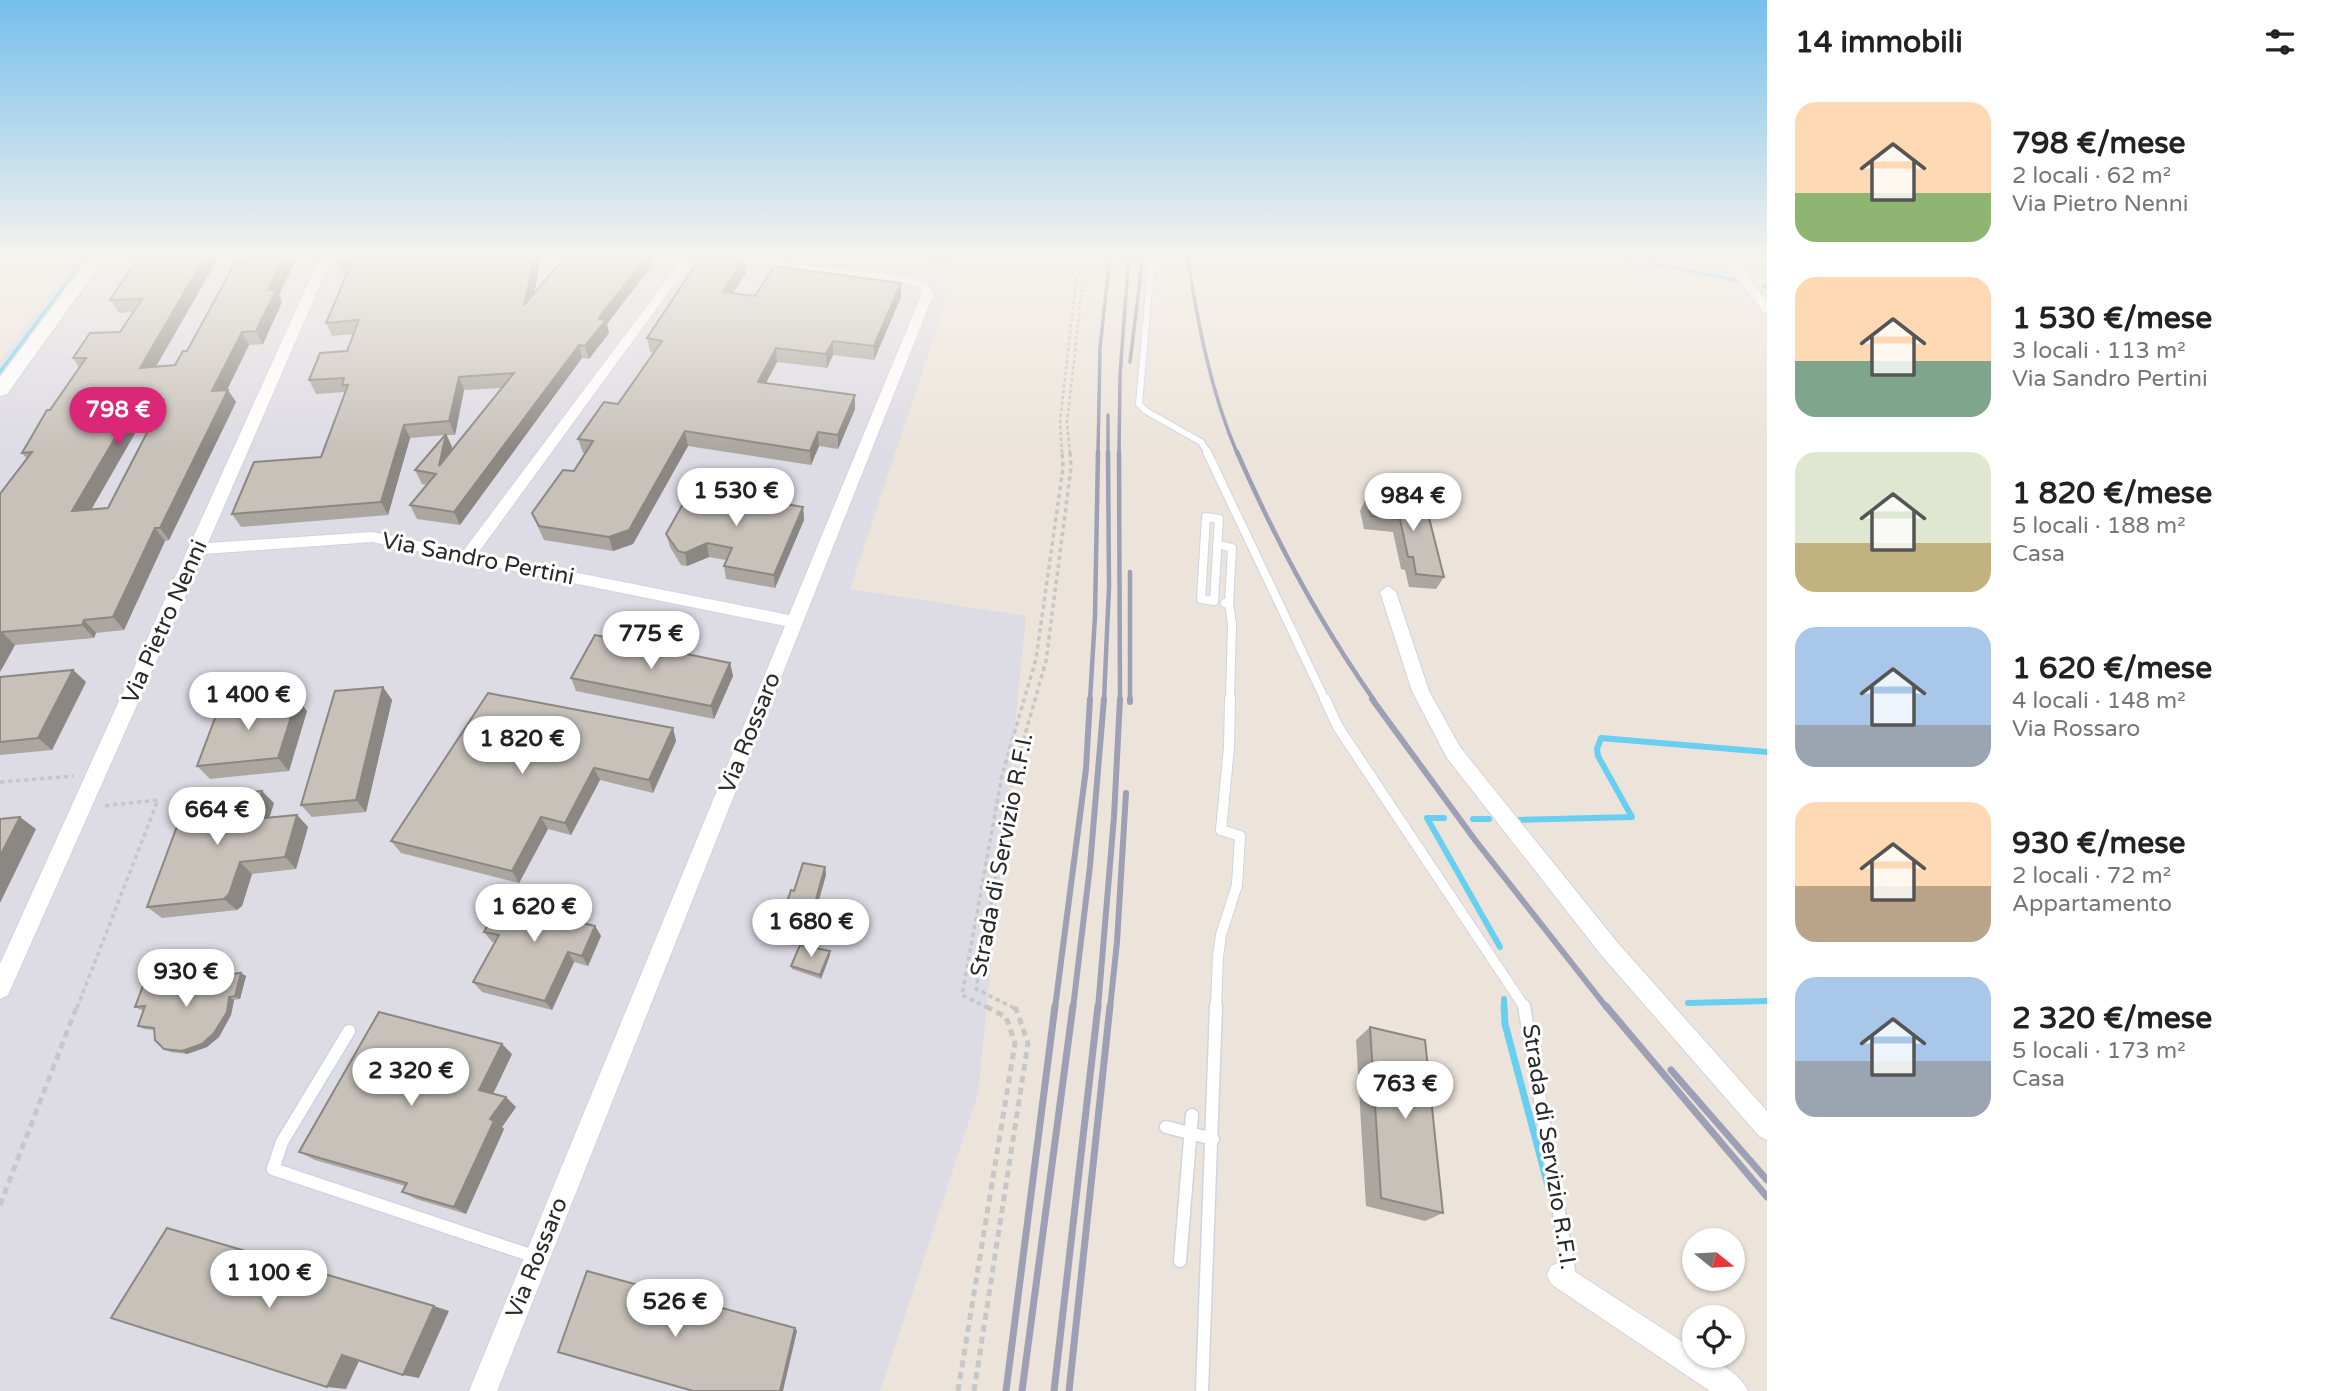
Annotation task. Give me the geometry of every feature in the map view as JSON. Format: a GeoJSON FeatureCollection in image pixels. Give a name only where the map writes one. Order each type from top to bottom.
{"type":"FeatureCollection","features":[{"type":"Feature","properties":{"kind":"main road"},"geometry":{"type":"LineString","coordinates":[[0,390],[51,320]]}},
{"type":"Feature","properties":{"kind":"street","name":"Via Pietro Nenni"},"geometry":{"type":"LineString","coordinates":[[0,988],[299,320]]}},
{"type":"Feature","properties":{"kind":"street"},"geometry":{"type":"LineString","coordinates":[[467,557],[642,320]]}},
{"type":"Feature","properties":{"kind":"street","name":"Via Rossaro"},"geometry":{"type":"LineString","coordinates":[[483,1391],[916,320]]}},
{"type":"Feature","properties":{"kind":"street","name":"Via Sandro Pertini"},"geometry":{"type":"LineString","coordinates":[[198,549],[372,537],[795,622]]}},
{"type":"Feature","properties":{"kind":"street"},"geometry":{"type":"LineString","coordinates":[[1388,592],[1422,693],[1434,721],[1457,757],[1578,912],[1707,1063],[1767,1128]]}},
{"type":"Feature","properties":{"kind":"street"},"geometry":{"type":"LineString","coordinates":[[1566,1279],[1734,1391]]}},
{"type":"Feature","properties":{"kind":"lane","name":"Strada di Servizio R.F.I."},"geometry":{"type":"LineString","coordinates":[[1146,320],[1139,404],[1205,447],[1338,727],[1526,1010],[1566,1279]]}},
{"type":"Feature","properties":{"kind":"lane"},"geometry":{"type":"LineString","coordinates":[[1214,601],[1219,519],[1206,517],[1201,598],[1214,601],[1228,604]]}},
{"type":"Feature","properties":{"kind":"lane"},"geometry":{"type":"LineString","coordinates":[[1202,1391],[1218,956],[1221,935],[1237,885],[1240,836],[1221,830],[1229,747],[1232,624],[1228,604],[1232,548],[1217,544]]}},
{"type":"Feature","properties":{"kind":"lane"},"geometry":{"type":"LineString","coordinates":[[349,1031],[282,1142],[273,1169],[537,1257]]}},
{"type":"Feature","properties":{"kind":"lane"},"geometry":{"type":"LineString","coordinates":[[1180,1261],[1192,1115]]}},
{"type":"Feature","properties":{"kind":"lane"},"geometry":{"type":"LineString","coordinates":[[1166,1127],[1213,1139]]}},
{"type":"Feature","properties":{"kind":"path"},"geometry":{"type":"LineString","coordinates":[[958,1391],[1015,1043],[1006,1017],[962,995],[1002,775],[1036,659],[1061,481],[1060,422],[1072,320]]}},
{"type":"Feature","properties":{"kind":"path","name":"Strada di Servizio R.F.I."},"geometry":{"type":"LineString","coordinates":[[974,1391],[1028,1043],[1016,1009],[976,989],[1013,777],[1046,661],[1071,468],[1067,423],[1079,320]]}},
{"type":"Feature","properties":{"kind":"path"},"geometry":{"type":"LineString","coordinates":[[0,782],[75,775],[70,786]]}},
{"type":"Feature","properties":{"kind":"path"},"geometry":{"type":"LineString","coordinates":[[0,1205],[158,800],[82,807]]}},
{"type":"Feature","properties":{"kind":"shaded area"},"geometry":{"type":"Polygon","coordinates":[[[30,320],[939,320],[850,589],[1026,616],[978,1094],[880,1391],[0,1391],[0,360],[30,320]]]}},
{"type":"Feature","properties":{"kind":"building"},"geometry":{"type":"Polygon","coordinates":[[[128,320],[168,320],[140,368],[175,365],[183,351],[187,351],[204,320],[261,320],[256,331],[242,332],[212,391],[228,390],[160,528],[155,528],[113,617],[84,620],[82,625],[2,632],[0,636],[0,494],[32,452],[22,453],[47,410],[50,410],[86,358],[73,358],[90,333],[120,332],[128,320]],[[144,389],[72,511],[108,508],[164,400],[144,389]]]}},
{"type":"Feature","properties":{"kind":"building"},"geometry":{"type":"Polygon","coordinates":[[[327,320],[606,320],[585,346],[579,345],[454,512],[410,505],[436,474],[415,470],[446,434],[439,466],[514,373],[459,377],[449,421],[404,425],[381,502],[232,514],[254,462],[321,457],[348,385],[342,385],[344,378],[309,380],[320,353],[347,351],[359,320],[326,323],[327,320]]]}},
{"type":"Feature","properties":{"kind":"building"},"geometry":{"type":"Polygon","coordinates":[[[659,320],[885,320],[874,346],[833,341],[826,354],[776,348],[758,382],[855,395],[838,435],[818,432],[810,451],[685,431],[629,530],[609,537],[539,526],[532,513],[563,470],[574,471],[593,441],[578,439],[604,402],[618,404],[662,341],[647,338],[659,320]]]}},
{"type":"Feature","properties":{"kind":"building"},"geometry":{"type":"Polygon","coordinates":[[[692,488],[803,507],[774,575],[724,566],[732,548],[707,543],[685,553],[678,551],[666,534],[692,488]]]}},
{"type":"Feature","properties":{"kind":"building"},"geometry":{"type":"Polygon","coordinates":[[[1366,498],[1426,506],[1444,577],[1416,574],[1413,557],[1408,557],[1400,519],[1371,516],[1366,498]]]}},
{"type":"Feature","properties":{"kind":"building"},"geometry":{"type":"Polygon","coordinates":[[[595,635],[730,663],[711,706],[571,678],[595,635]]]}},
{"type":"Feature","properties":{"kind":"building"},"geometry":{"type":"Polygon","coordinates":[[[73,670],[38,738],[0,742],[0,677],[73,670]]]}},
{"type":"Feature","properties":{"kind":"building"},"geometry":{"type":"Polygon","coordinates":[[[383,687],[356,800],[301,805],[335,691],[383,687]]]}},
{"type":"Feature","properties":{"kind":"building"},"geometry":{"type":"Polygon","coordinates":[[[488,693],[673,728],[649,780],[594,768],[565,823],[541,817],[512,871],[391,841],[488,693]]]}},
{"type":"Feature","properties":{"kind":"building"},"geometry":{"type":"Polygon","coordinates":[[[297,698],[278,758],[197,766],[220,705],[297,698]]]}},
{"type":"Feature","properties":{"kind":"building"},"geometry":{"type":"Polygon","coordinates":[[[262,791],[253,819],[297,815],[285,857],[240,862],[229,894],[224,899],[147,907],[186,802],[191,798],[262,791]]]}},
{"type":"Feature","properties":{"kind":"building"},"geometry":{"type":"Polygon","coordinates":[[[20,817],[0,856],[0,819],[20,817]]]}},
{"type":"Feature","properties":{"kind":"building"},"geometry":{"type":"Polygon","coordinates":[[[803,863],[825,867],[815,903],[803,900],[792,939],[776,935],[791,890],[794,891],[803,863]]]}},
{"type":"Feature","properties":{"kind":"building"},"geometry":{"type":"Polygon","coordinates":[[[547,888],[587,897],[574,921],[595,926],[582,956],[568,952],[545,1001],[473,982],[499,935],[484,932],[499,904],[534,912],[547,888]]]}},
{"type":"Feature","properties":{"kind":"building"},"geometry":{"type":"Polygon","coordinates":[[[800,945],[830,951],[820,975],[791,966],[800,945]]]}},
{"type":"Feature","properties":{"kind":"building"},"geometry":{"type":"Polygon","coordinates":[[[241,973],[235,996],[229,997],[227,1012],[214,1033],[202,1044],[182,1051],[164,1049],[155,1040],[154,1028],[138,1026],[145,1006],[135,1007],[144,983],[241,973]]]}},
{"type":"Feature","properties":{"kind":"building"},"geometry":{"type":"Polygon","coordinates":[[[379,1012],[502,1044],[479,1090],[506,1097],[490,1119],[494,1121],[454,1207],[402,1192],[407,1183],[299,1152],[379,1012]]]}},
{"type":"Feature","properties":{"kind":"building"},"geometry":{"type":"Polygon","coordinates":[[[1370,1027],[1425,1040],[1443,1213],[1381,1198],[1370,1027]]]}},
{"type":"Feature","properties":{"kind":"building"},"geometry":{"type":"Polygon","coordinates":[[[167,1228],[434,1306],[403,1375],[342,1355],[327,1387],[111,1318],[167,1228]]]}},
{"type":"Feature","properties":{"kind":"building"},"geometry":{"type":"Polygon","coordinates":[[[587,1271],[795,1328],[780,1391],[693,1391],[558,1352],[587,1271]]]}},
{"type":"Feature","properties":{"kind":"waterway"},"geometry":{"type":"LineString","coordinates":[[0,372],[39,320]]}},
{"type":"Feature","properties":{"kind":"waterway"},"geometry":{"type":"LineString","coordinates":[[1517,820],[1632,817],[1598,756],[1597,749],[1601,738],[1767,752]]}},
{"type":"Feature","properties":{"kind":"waterway"},"geometry":{"type":"LineString","coordinates":[[1444,818],[1427,818],[1500,947]]}},
{"type":"Feature","properties":{"kind":"waterway"},"geometry":{"type":"LineString","coordinates":[[1473,819],[1489,819]]}},
{"type":"Feature","properties":{"kind":"waterway"},"geometry":{"type":"LineString","coordinates":[[1504,999],[1504,1006]]}},
{"type":"Feature","properties":{"kind":"waterway"},"geometry":{"type":"LineString","coordinates":[[1688,1003],[1767,1001]]}},
{"type":"Feature","properties":{"kind":"waterway"},"geometry":{"type":"LineString","coordinates":[[1504,1006],[1505,1024],[1550,1193]]}},
{"type":"Feature","properties":{"kind":"railway"},"geometry":{"type":"LineString","coordinates":[[1098,453],[1103,320]]}},
{"type":"Feature","properties":{"kind":"railway"},"geometry":{"type":"LineString","coordinates":[[1119,453],[1124,320]]}},
{"type":"Feature","properties":{"kind":"railway"},"geometry":{"type":"LineString","coordinates":[[1130,362],[1135,320]]}},
{"type":"Feature","properties":{"kind":"railway"},"geometry":{"type":"LineString","coordinates":[[1199,320],[1212,381],[1237,453]]}},
{"type":"Feature","properties":{"kind":"railway"},"geometry":{"type":"LineString","coordinates":[[1108,415],[1108,452]]}},
{"type":"Feature","properties":{"kind":"railway"},"geometry":{"type":"LineString","coordinates":[[1090,700],[1095,616],[1098,452]]}},
{"type":"Feature","properties":{"kind":"railway"},"geometry":{"type":"LineString","coordinates":[[1104,700],[1109,587],[1108,452]]}},
{"type":"Feature","properties":{"kind":"railway"},"geometry":{"type":"LineString","coordinates":[[1237,452],[1299,579],[1374,700]]}},
{"type":"Feature","properties":{"kind":"railway"},"geometry":{"type":"LineString","coordinates":[[1119,453],[1120,699]]}},
{"type":"Feature","properties":{"kind":"railway"},"geometry":{"type":"LineString","coordinates":[[1130,572],[1130,702]]}},
{"type":"Feature","properties":{"kind":"railway"},"geometry":{"type":"LineString","coordinates":[[1055,1008],[1086,769],[1090,699]]}},
{"type":"Feature","properties":{"kind":"railway"},"geometry":{"type":"LineString","coordinates":[[1073,1008],[1090,866],[1104,699]]}},
{"type":"Feature","properties":{"kind":"railway"},"geometry":{"type":"LineString","coordinates":[[1098,1008],[1114,817],[1120,699]]}},
{"type":"Feature","properties":{"kind":"railway"},"geometry":{"type":"LineString","coordinates":[[1372,699],[1475,840],[1607,1008]]}},
{"type":"Feature","properties":{"kind":"railway"},"geometry":{"type":"LineString","coordinates":[[1110,1008],[1126,793]]}},
{"type":"Feature","properties":{"kind":"railway"},"geometry":{"type":"LineString","coordinates":[[1006,1391],[1055,1006]]}},
{"type":"Feature","properties":{"kind":"railway"},"geometry":{"type":"LineString","coordinates":[[1022,1391],[1073,1006]]}},
{"type":"Feature","properties":{"kind":"railway"},"geometry":{"type":"LineString","coordinates":[[1054,1391],[1098,1006]]}},
{"type":"Feature","properties":{"kind":"railway"},"geometry":{"type":"LineString","coordinates":[[1069,1391],[1110,1006]]}},
{"type":"Feature","properties":{"kind":"railway"},"geometry":{"type":"LineString","coordinates":[[1606,1006],[1767,1197]]}},
{"type":"Feature","properties":{"kind":"railway"},"geometry":{"type":"LineString","coordinates":[[1671,1070],[1767,1180]]}}]}
